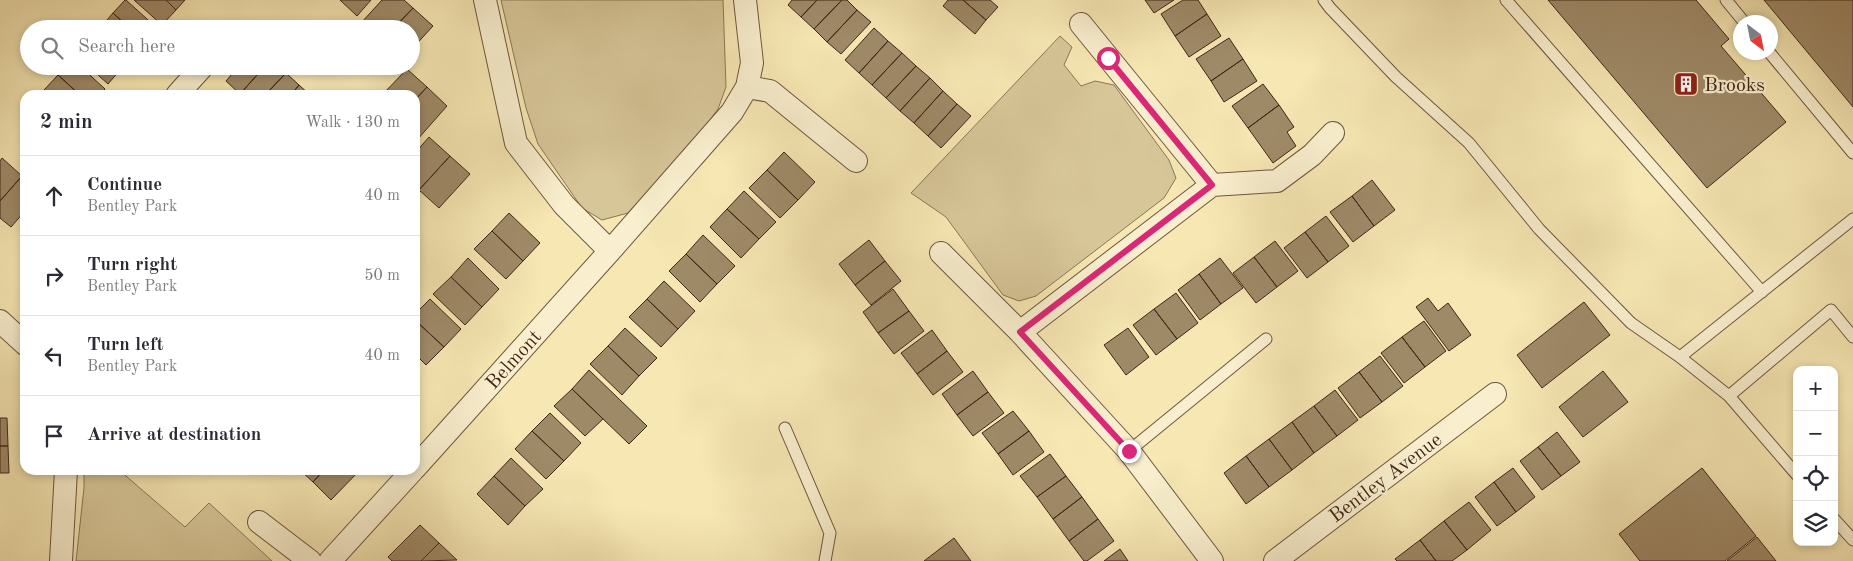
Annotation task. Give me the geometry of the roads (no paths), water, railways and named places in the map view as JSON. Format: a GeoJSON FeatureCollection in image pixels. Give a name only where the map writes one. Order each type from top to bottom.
{"type":"FeatureCollection","features":[{"type":"Feature","properties":{"kind":"street"},"geometry":{"type":"LineString","coordinates":[[485,0],[516,143],[564,205],[610,251]]}},
{"type":"Feature","properties":{"kind":"street","name":"Belmont"},"geometry":{"type":"LineString","coordinates":[[420,462],[732,112],[747,87],[752,63],[745,0]]}},
{"type":"Feature","properties":{"kind":"street"},"geometry":{"type":"LineString","coordinates":[[1081,24],[1212,185]]}},
{"type":"Feature","properties":{"kind":"street"},"geometry":{"type":"LineString","coordinates":[[181,90],[195,75]]}},
{"type":"Feature","properties":{"kind":"street"},"geometry":{"type":"LineString","coordinates":[[747,87],[770,92],[856,162]]}},
{"type":"Feature","properties":{"kind":"street"},"geometry":{"type":"LineString","coordinates":[[1020,332],[1212,185],[1277,181],[1312,155],[1333,133]]}},
{"type":"Feature","properties":{"kind":"street"},"geometry":{"type":"LineString","coordinates":[[941,253],[1020,332],[1129,451],[1212,561]]}},
{"type":"Feature","properties":{"kind":"street"},"geometry":{"type":"LineString","coordinates":[[0,321],[20,339]]}},
{"type":"Feature","properties":{"kind":"street","name":"Bentley Avenue"},"geometry":{"type":"LineString","coordinates":[[1275,561],[1495,394]]}},
{"type":"Feature","properties":{"kind":"street"},"geometry":{"type":"LineString","coordinates":[[60,561],[66,475]]}},
{"type":"Feature","properties":{"kind":"street","name":"Belmont"},"geometry":{"type":"LineString","coordinates":[[330,561],[409,475]]}},
{"type":"Feature","properties":{"kind":"street"},"geometry":{"type":"LineString","coordinates":[[259,522],[310,561]]}},
{"type":"Feature","properties":{"kind":"lane"},"geometry":{"type":"LineString","coordinates":[[1324,0],[1396,76],[1469,143],[1539,229],[1631,323],[1680,357],[1729,396],[1793,470]]}},
{"type":"Feature","properties":{"kind":"lane"},"geometry":{"type":"LineString","coordinates":[[1506,0],[1762,292]]}},
{"type":"Feature","properties":{"kind":"lane"},"geometry":{"type":"LineString","coordinates":[[1726,0],[1738,15]]}},
{"type":"Feature","properties":{"kind":"lane"},"geometry":{"type":"LineString","coordinates":[[1776,60],[1853,153]]}},
{"type":"Feature","properties":{"kind":"lane"},"geometry":{"type":"LineString","coordinates":[[1680,357],[1853,219]]}},
{"type":"Feature","properties":{"kind":"lane"},"geometry":{"type":"LineString","coordinates":[[1729,396],[1831,310],[1853,337]]}},
{"type":"Feature","properties":{"kind":"lane"},"geometry":{"type":"LineString","coordinates":[[1129,451],[1266,339]]}},
{"type":"Feature","properties":{"kind":"lane"},"geometry":{"type":"LineString","coordinates":[[785,428],[830,533],[825,561]]}},
{"type":"Feature","properties":{"kind":"lane"},"geometry":{"type":"LineString","coordinates":[[1838,523],[1853,540]]}},
{"type":"Feature","properties":{"kind":"place","name":"Brooks"},"geometry":{"type":"Point","coordinates":[1686,84]}}]}
